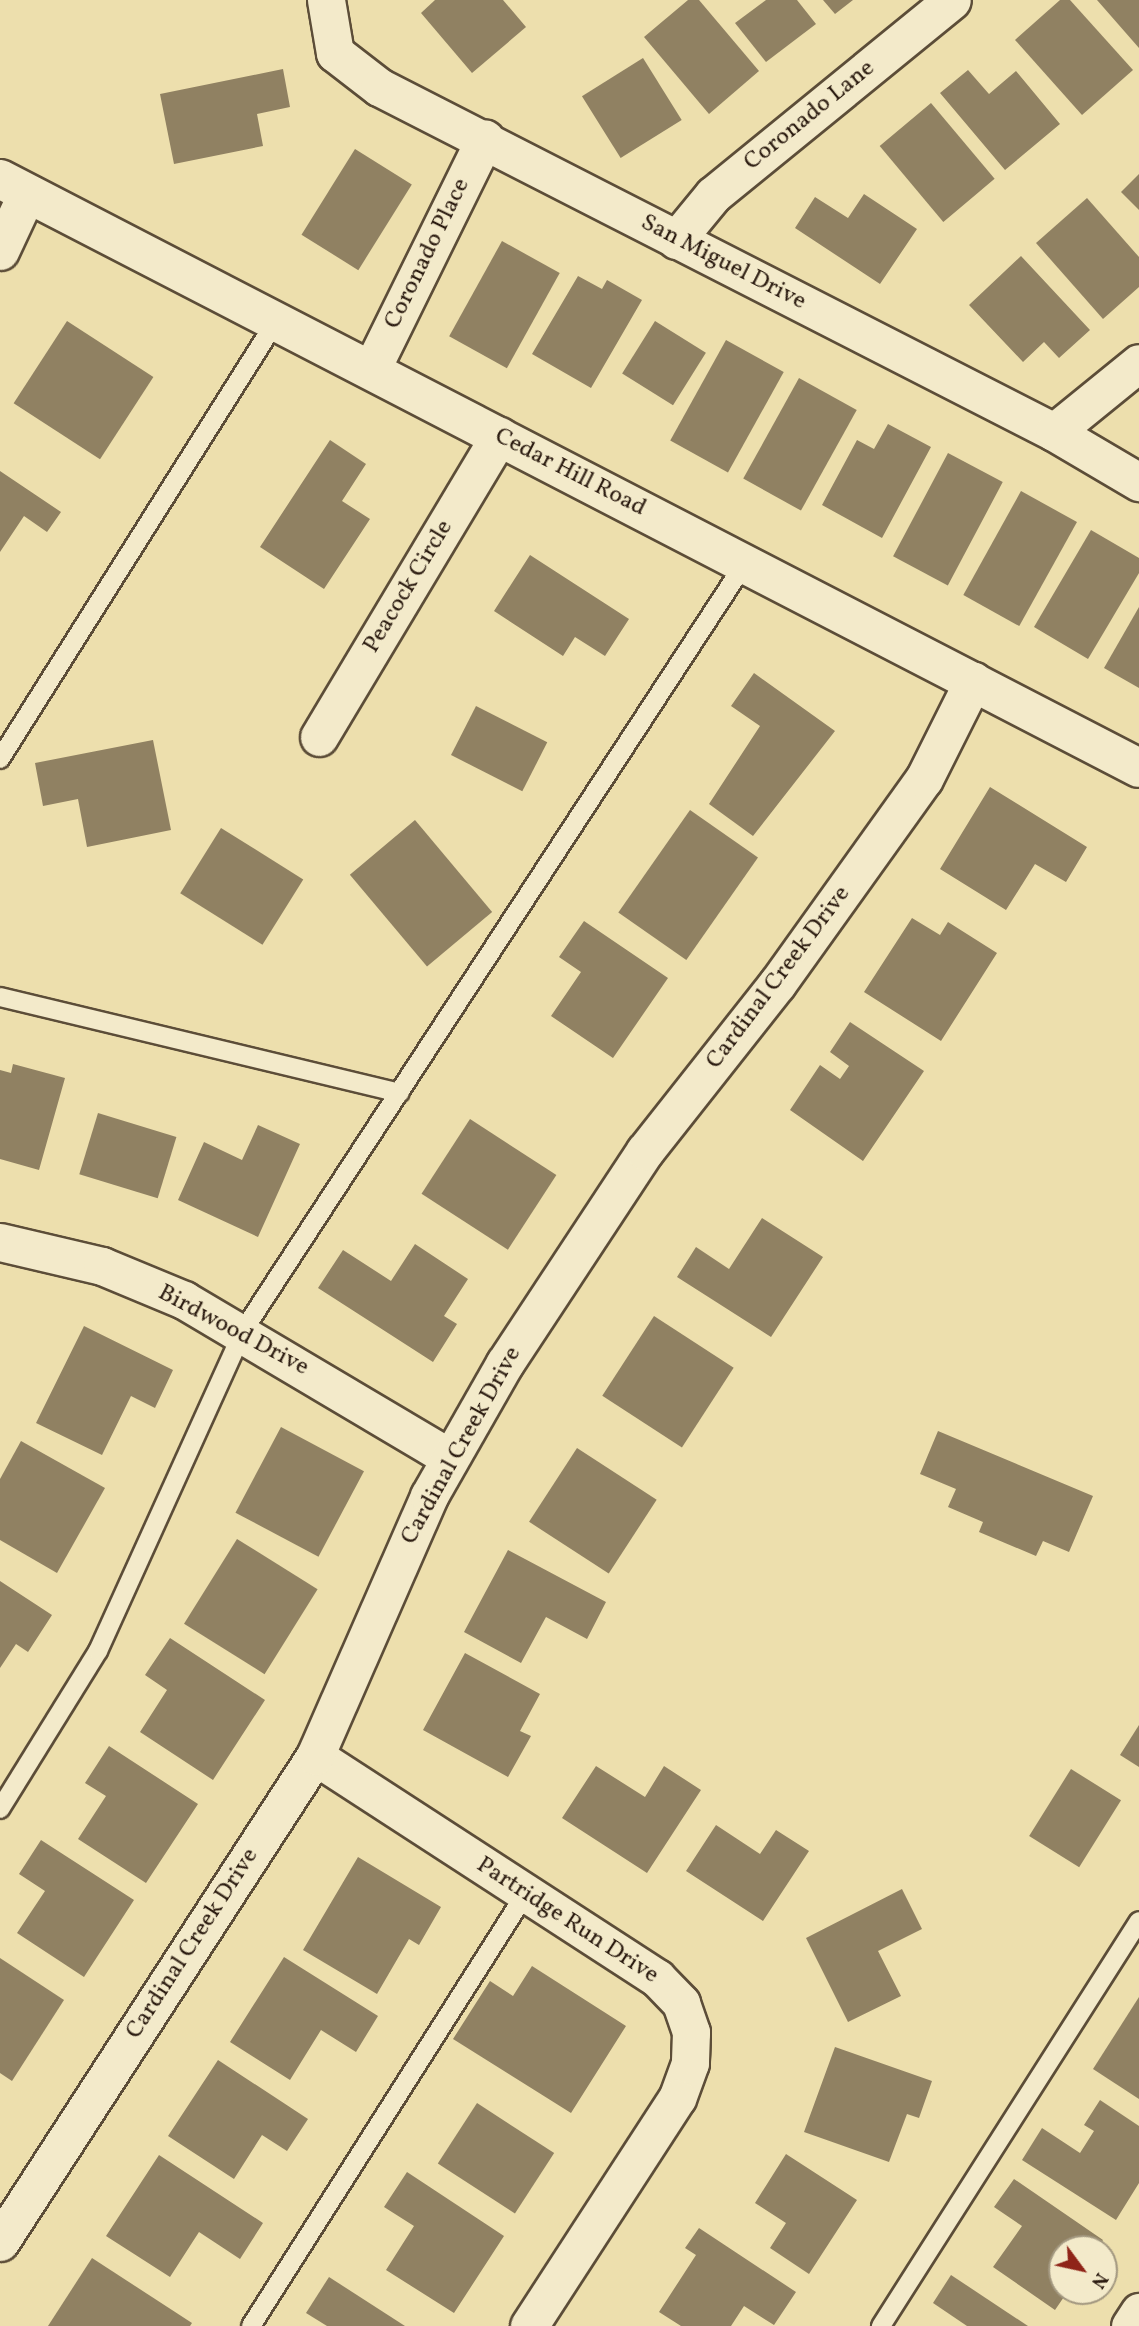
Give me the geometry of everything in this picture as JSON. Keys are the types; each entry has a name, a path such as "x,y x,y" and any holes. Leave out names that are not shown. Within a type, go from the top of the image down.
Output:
{"street":[{"name":"Coronado Lane","path":"676,240 713,195 952,0"},
{"name":"San Miguel Drive","path":"327,13 335,53 352,69 676,240 1054,432 1139,482"},
{"name":"Coronado Place","path":"371,370 485,138"},
{"name":"Cedar Hill Road","path":"14,186 1139,768"},
{"path":"0,251 14,186"},
{"path":"1054,432 1139,363"},
{"name":"Peacock Circle","path":"319,737 499,436"},
{"name":"Cardinal Creek Drive","path":"0,2242 315,1756 450,1458 645,1151 777,984 924,779 973,681"},
{"name":"Birdwood Drive","path":"0,1241 102,1266 243,1331 450,1458"},
{"name":"Partridge Run Drive","path":"315,1756 657,1978 681,2003 691,2032 690,2063 677,2098 529,2326"}],"lane":[{"path":"0,759 275,321"},
{"path":"0,1809 98,1651 243,1331 745,563"},
{"path":"0,997 400,1093"},
{"path":"251,2326 526,1893"},
{"path":"881,2326 1139,1921"}],"building":[{"path":"435,0 503,0 526,27 472,73 421,13"},
{"path":"688,0 699,0 759,71 709,114 644,37"},
{"path":"766,0 797,0 816,24 766,62 735,23"},
{"path":"823,0 853,0 835,14"},
{"path":"1060,0 1070,0 1133,70 1082,115 1015,40"},
{"path":"1097,0 1139,0 1139,48"},
{"path":"643,58 682,120 621,158 582,96"},
{"path":"283,69 290,107 257,114 263,146 174,164 160,94"},
{"path":"968,70 989,94 1016,71 1060,124 1005,170 940,93"},
{"path":"931,103 995,179 943,222 880,146"},
{"path":"355,149 412,185 358,270 301,235"},
{"path":"1139,174 1139,210 1121,192"},
{"path":"864,194 917,229 880,284 795,228 815,197 848,218"},
{"path":"1087,198 1139,257 1139,287 1103,319 1036,243"},
{"path":"502,241 560,273 507,368 449,336"},
{"path":"1021,256 1090,330 1059,358 1044,342 1023,362 969,305"},
{"path":"578,276 602,289 607,280 642,300 591,388 532,354"},
{"path":"67,321 153,377 100,459 14,403"},
{"path":"655,321 706,353 673,405 622,374"},
{"path":"726,340 784,372 728,473 670,441"},
{"path":"799,378 857,410 801,511 743,479"},
{"path":"888,424 931,447 882,538 822,505 857,440 874,449"},
{"path":"330,440 366,464 342,501 370,519 324,589 260,547"},
{"path":"948,453 1003,482 948,585 893,556"},
{"path":"0,471 61,512 47,532 24,516 0,552"},
{"path":"1021,491 1077,522 1019,626 963,595"},
{"path":"1091,530 1139,558 1139,573 1088,659 1034,627"},
{"path":"530,555 629,619 605,656 575,637 563,656 494,611"},
{"path":"1139,607 1139,688 1104,668"},
{"path":"754,673 835,731 753,836 709,804 760,726 731,706"},
{"path":"476,706 547,742 522,791 451,755"},
{"path":"153,740 171,830 87,847 78,799 43,806 35,763"},
{"path":"990,787 1087,847 1066,882 1035,864 1006,910 940,869"},
{"path":"690,810 758,858 686,960 618,912"},
{"path":"415,820 492,912 427,967 350,875"},
{"path":"221,828 303,879 262,945 180,893"},
{"path":"912,918 940,935 948,922 997,953 941,1041 864,992"},
{"path":"584,921 668,978 613,1058 551,1016 581,972 559,957"},
{"path":"850,1022 924,1071 863,1161 790,1110 820,1065 840,1079 849,1066 830,1052"},
{"path":"13,1064 65,1078 39,1170 0,1159 0,1070 11,1073"},
{"path":"98,1113 176,1137 158,1198 79,1174"},
{"path":"470,1119 556,1175 508,1250 422,1194"},
{"path":"258,1125 300,1144 258,1237 178,1200 204,1142 242,1160"},
{"path":"762,1218 823,1257 771,1337 677,1277 696,1247 729,1269"},
{"path":"415,1244 468,1279 444,1316 457,1324 433,1362 318,1288 343,1250 391,1281"},
{"path":"654,1316 734,1368 682,1447 602,1396"},
{"path":"84,1326 173,1370 155,1408 131,1396 102,1455 36,1423"},
{"path":"281,1427 364,1471 318,1557 235,1513"},
{"path":"938,1431 1093,1496 1069,1552 1043,1541 1036,1556 979,1532 983,1522 948,1507 956,1489 920,1474"},
{"path":"21,1441 105,1488 57,1573 0,1540 0,1479"},
{"path":"577,1448 657,1500 609,1574 529,1522"},
{"path":"237,1539 318,1589 265,1674 184,1624"},
{"path":"508,1550 606,1602 587,1639 546,1617 521,1663 464,1632"},
{"path":"0,1581 52,1615 28,1652 16,1644 0,1668"},
{"path":"170,1638 265,1700 213,1780 140,1732 167,1690 145,1675"},
{"path":"465,1653 540,1694 520,1731 531,1736 508,1777 423,1730"},
{"path":"1139,1725 1139,1767 1120,1755"},
{"path":"109,1746 198,1804 146,1883 78,1839 106,1796 85,1783"},
{"path":"596,1766 645,1797 664,1766 701,1790 647,1873 562,1818"},
{"path":"1071,1769 1121,1800 1079,1867 1029,1836"},
{"path":"716,1825 760,1854 776,1830 809,1851 763,1921 686,1871"},
{"path":"41,1840 134,1900 84,1977 17,1933 45,1891 19,1874"},
{"path":"358,1857 441,1907 419,1945 409,1939 377,1994 303,1950"},
{"path":"902,1889 922,1929 878,1951 901,1996 848,2022 806,1938"},
{"path":"284,1957 378,2016 356,2052 321,2030 290,2080 230,2042"},
{"path":"0,1958 64,2000 12,2081 0,2073"},
{"path":"532,1966 626,2026 571,2113 453,2039 490,1981 513,1996"},
{"path":"1139,1997 1139,2099 1093,2069"},
{"path":"835,2047 932,2081 919,2118 907,2114 889,2162 804,2132"},
{"path":"218,2060 308,2119 287,2151 262,2135 234,2179 168,2136"},
{"path":"1100,2100 1139,2126 1139,2183 1116,2220 1022,2160 1042,2128 1080,2153 1094,2131 1084,2125"},
{"path":"477,2103 554,2153 515,2213 438,2163"},
{"path":"786,2154 857,2200 809,2274 770,2248 786,2223 755,2203"},
{"path":"159,2155 263,2223 240,2259 199,2232 170,2277 106,2236"},
{"path":"407,2172 504,2236 454,2313 386,2270 414,2226 384,2207"},
{"path":"1014,2179 1096,2235 1048,2235 1048,2305 1058,2305 1055,2310 993,2267 1022,2226 994,2207"},
{"path":"699,2228 796,2292 774,2325 744,2306 731,2326 681,2326 659,2312 696,2255 685,2248"},
{"path":"92,2258 192,2323 190,2326 48,2326"},
{"path":"951,2275 1028,2326 967,2326 933,2303"},
{"path":"329,2277 405,2326 327,2326 306,2313"}]}
